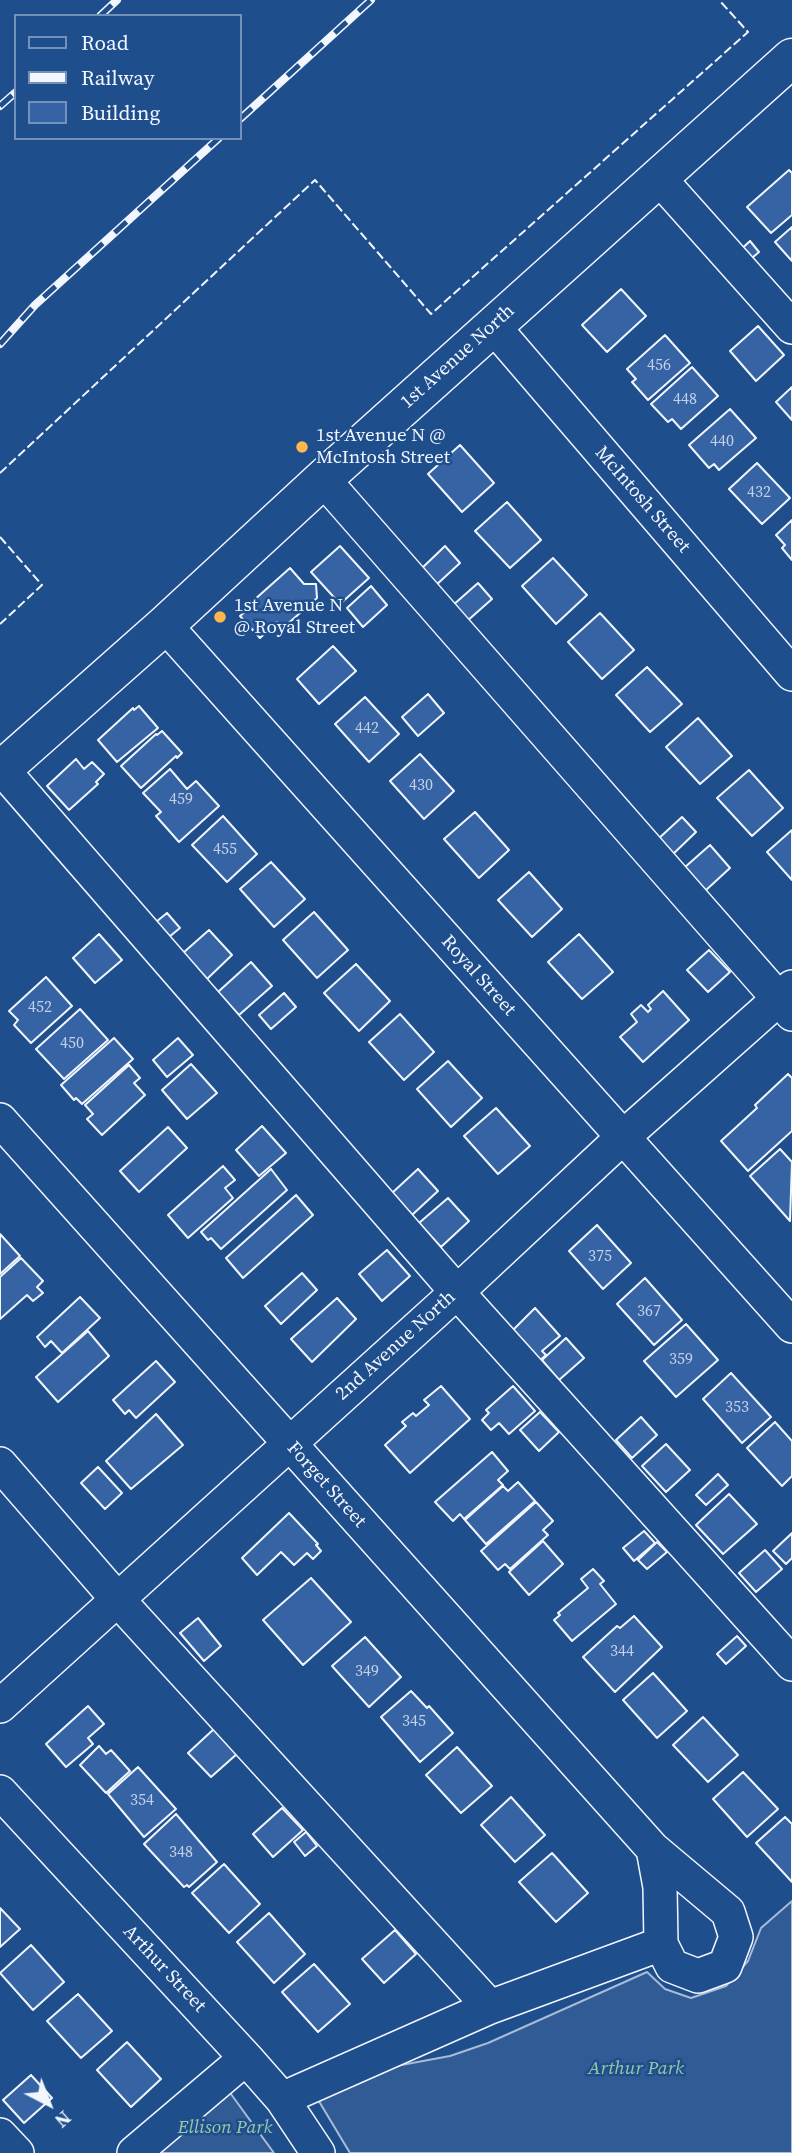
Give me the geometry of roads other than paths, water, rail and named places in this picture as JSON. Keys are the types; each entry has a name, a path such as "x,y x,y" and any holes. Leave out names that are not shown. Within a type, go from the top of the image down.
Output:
{"main road":[{"name":"1st Avenue North","path":"1,770 792,58"}],"street":[{"path":"658,177 792,327"},
{"name":"McIntosh Street","path":"492,326 792,674"},
{"path":"323,479 788,1000"},
{"name":"Royal Street","path":"164,625 792,1326"},
{"path":"1,770 457,1292 792,1664"},
{"name":"2nd Avenue North","path":"0,1706 457,1292 622,1138 788,1000"},
{"name":"Forget Street","path":"0,1120 653,1849 728,1912 736,1937 725,1966 698,1976 672,1966 661,1944"},
{"path":"0,1464 118,1600 489,2007"},
{"name":"Arthur Street","path":"0,1792 246,2058 282,2099 318,2153"},
{"path":"282,2099 489,2007 661,1944 660,1887 653,1849"},
{"path":"134,2153 246,2058"},
{"path":"0,2136 16,2153"}],"railway":[{"path":"102,14 117,0"},
{"path":"242,117 371,0"},
{"path":"0,106 14,94"},
{"path":"0,344 35,305 217,140"}],"place":[{"name":"1st Avenue N @ McIntosh Street","path":"302,447"},
{"name":"1st Avenue N @ Royal Street","path":"220,617"}],"park label":[{"name":"Arthur Park","path":"636,2069"},
{"name":"Ellison Park","path":"225,2128"}]}
